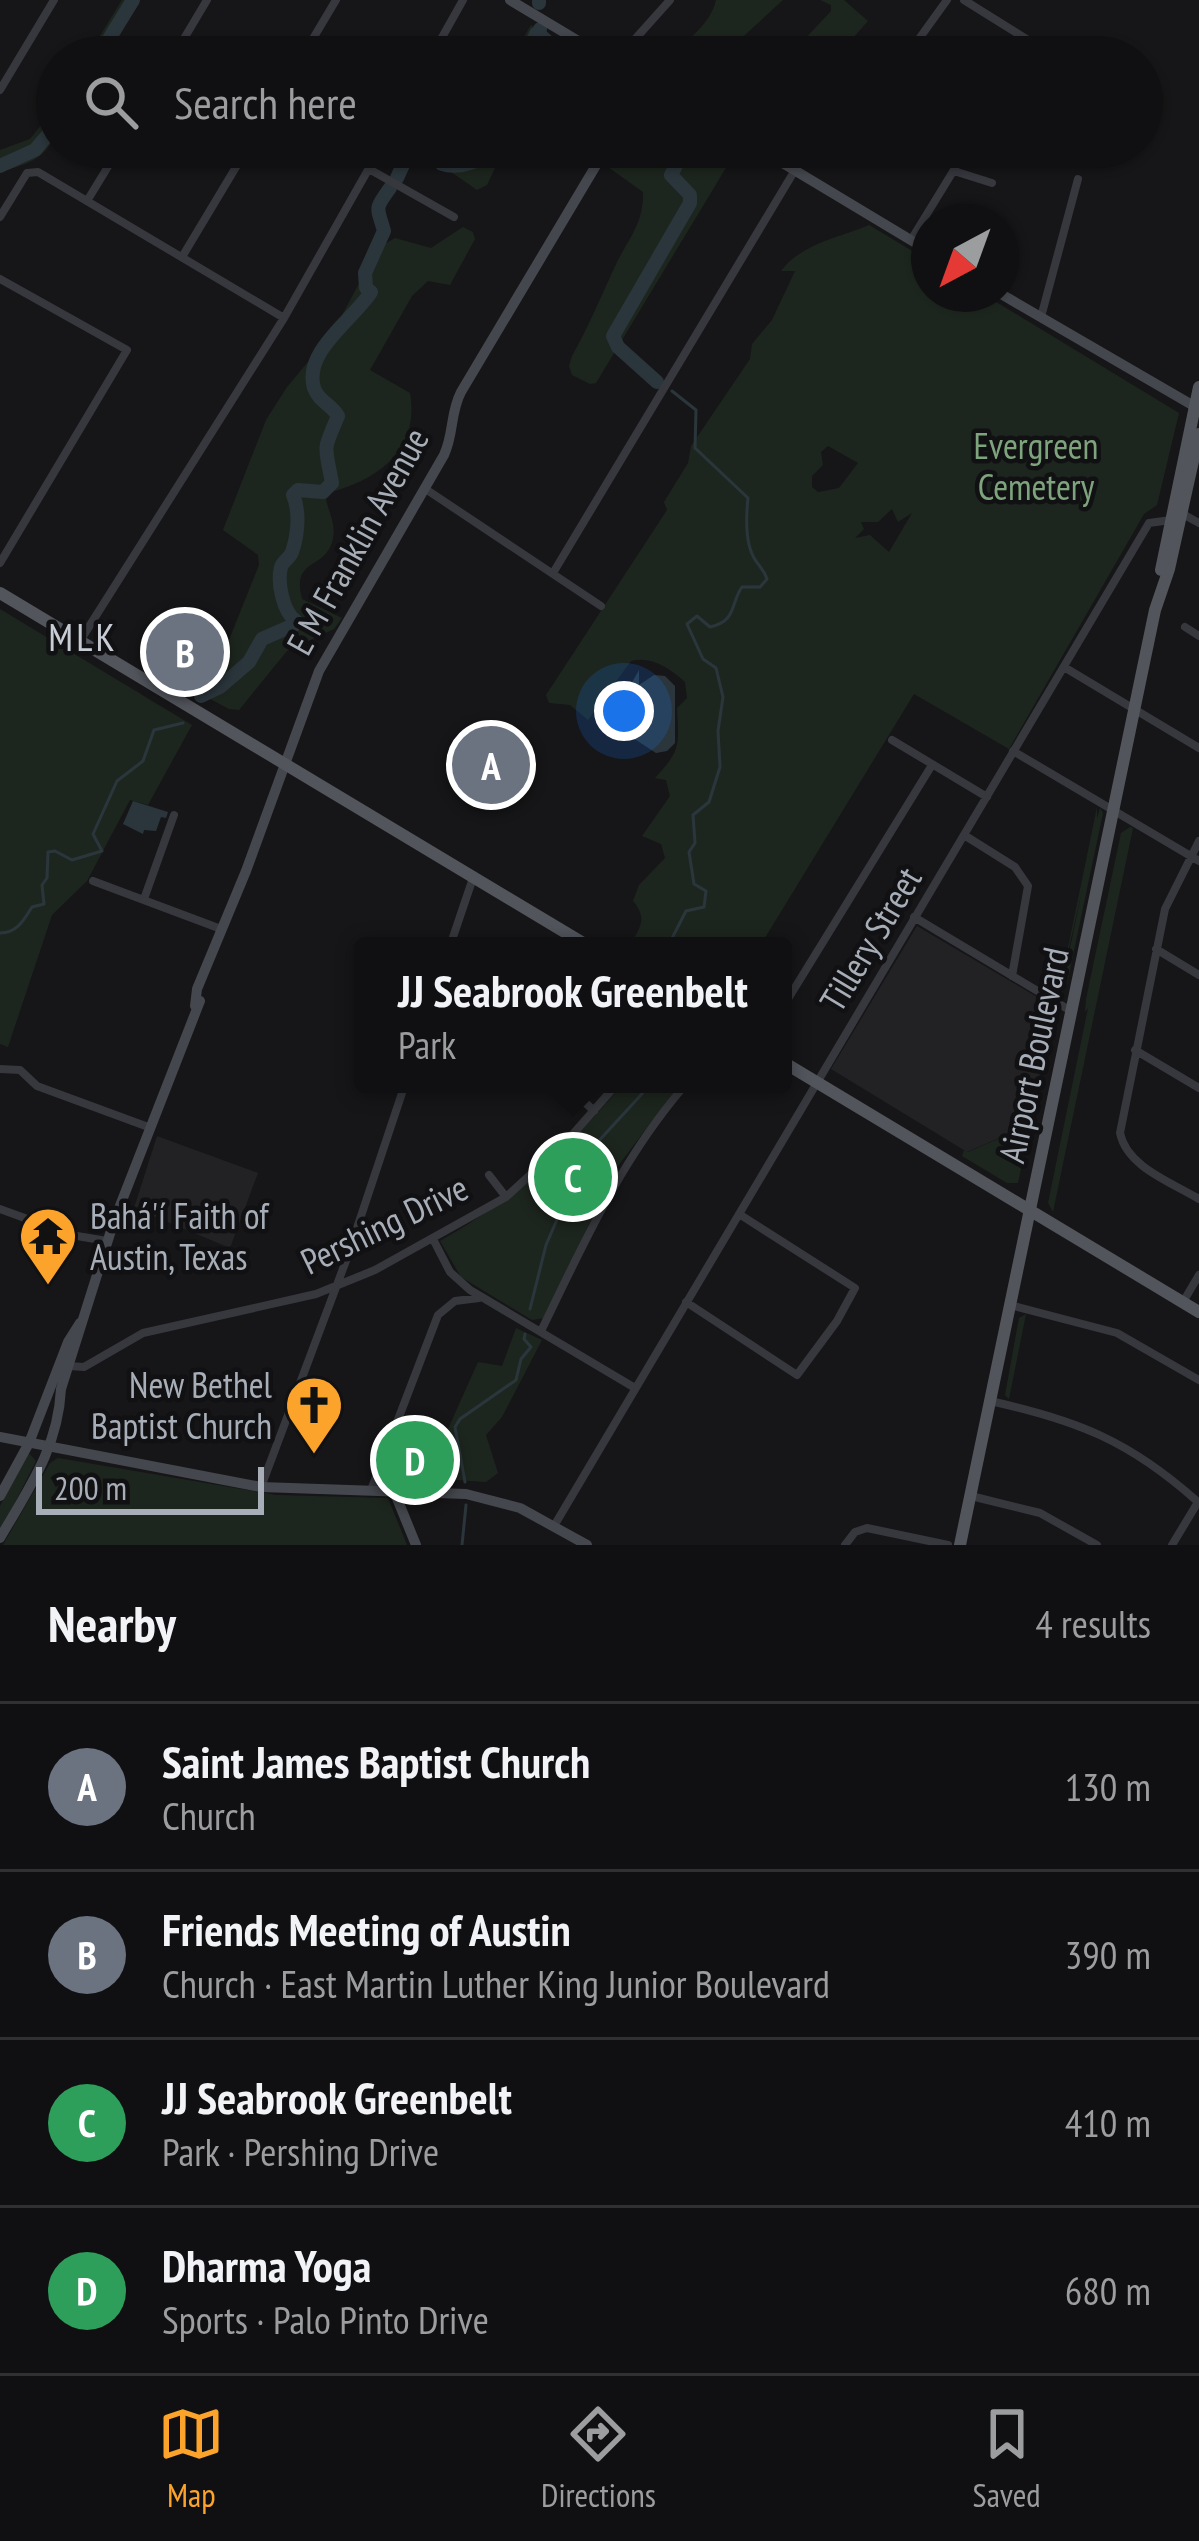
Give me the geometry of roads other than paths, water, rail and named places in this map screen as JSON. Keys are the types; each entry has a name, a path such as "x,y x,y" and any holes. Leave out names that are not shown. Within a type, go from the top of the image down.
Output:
{"main road":[{"name":"Airport Boulevard","path":"960,1545 1163,577 1169,569 1199,387"},
{"name":"Airport Boulevard","path":"1176,516 1199,434"},
{"path":"0,593 573,937"},
{"path":"792,1067 1199,1312"}],"street":[{"path":"0,90 54,0"},
{"path":"186,36 207,0"},
{"path":"315,36 336,0"},
{"path":"443,36 463,0"},
{"path":"510,0 570,36"},
{"path":"638,36 670,0"},
{"path":"921,36 947,0"},
{"path":"964,0 1022,36"},
{"path":"87,201 107,168"},
{"path":"182,257 235,168"},
{"name":"E M Franklin Avenue","path":"65,1365 142,1150 141,1141 151,1128 201,996 201,984 319,671 450,442 451,418 461,392 594,168"},
{"path":"791,168 911,240"},
{"path":"933,204 956,168"},
{"path":"80,641 284,318 369,169 454,217"},
{"path":"553,573 794,170"},
{"path":"954,171 992,183"},
{"path":"0,218 27,173 38,172 284,318"},
{"path":"1041,317 1078,178"},
{"path":"0,279 127,350 0,563"},
{"path":"1019,304 1197,408"},
{"path":"424,488 602,606"},
{"path":"1176,516 1199,523"},
{"name":"Tillery Street","path":"554,1526 1149,523 1176,516"},
{"path":"1185,628 1199,636"},
{"path":"1064,667 1199,748"},
{"path":"892,740 987,796"},
{"path":"1013,752 1195,858"},
{"path":"792,992 932,765"},
{"path":"144,899 174,815"},
{"path":"964,835 1009,862 1026,881 1028,902 1012,976"},
{"path":"1199,841 1195,858 1171,892 1120,1125 1123,1146 1142,1165 1199,1199"},
{"path":"453,937 473,877"},
{"path":"93,881 221,929"},
{"path":"914,917 1072,1012"},
{"path":"1156,950 1199,975"},
{"path":"1135,1050 1199,1088"},
{"path":"0,1069 20,1070 38,1086 151,1128"},
{"path":"261,1487 337,1287 402,1093"},
{"path":"575,1093 594,1111"},
{"name":"Pershing Drive","path":"65,1365 84,1367 143,1333 337,1287 359,1277 506,1197 566,1142 609,1093"},
{"path":"541,1331 618,1175 678,1093"},
{"path":"489,1174 506,1197"},
{"path":"0,1209 71,1235 109,1242"},
{"path":"686,1303 797,1375 838,1321 855,1288 740,1214"},
{"path":"371,1490 434,1323 454,1291 433,1239"},
{"path":"347,1258 349,1271 359,1277"},
{"path":"450,1272 486,1299 635,1388"},
{"path":"1183,1302 1199,1276"},
{"path":"449,1304 462,1298 486,1299"},
{"path":"1010,1305 1117,1333 1199,1380"},
{"path":"0,1496 65,1365"},
{"path":"0,1538 52,1447 65,1365"},
{"path":"990,1401 1085,1426 1156,1467 1198,1501 1172,1545"},
{"path":"0,1437 261,1487 483,1497 520,1508 587,1545"},
{"path":"394,1491 416,1545"},
{"path":"970,1496 1040,1513 1097,1545"},
{"path":"844,1545 855,1532 867,1528 948,1545"}],"waterway":[{"path":"111,36 133,0"},
{"path":"540,29 541,36"},
{"path":"535,36 539,34"},
{"path":"0,166 36,149"},
{"path":"397,178 402,168"},
{"path":"657,382 618,347 613,336 690,203 690,195 671,175 675,168"},
{"path":"201,696 220,687 249,662 262,639 296,621 284,604 280,581 281,567 296,538 293,495 298,490 323,492 332,483 326,449 338,416 316,393 313,374 323,348 371,292 365,273 384,231 378,208 390,188"},
{"path":"672,391 696,410 695,448 748,498 750,548 767,579 760,587 742,587 725,621 710,627 697,616 687,624 703,659 716,668 723,697 720,767 709,802 693,815 695,843 689,852 694,884 706,891 704,907 686,911 673,937"},
{"path":"0,933 15,928 32,907 44,904 48,852 72,860 102,851 93,834 117,781 143,761 154,730 183,723"},
{"path":"530,1309 546,1245 584,1157 643,1093"},
{"path":"465,1482 455,1427 516,1380 521,1359 531,1347 525,1334"},
{"path":"462,1545 466,1505"}],"place":[{"name":"Friends Meeting of Austin","path":"185,652"},
{"name":"Saint James Baptist Church","path":"491,765"},
{"name":"JJ Seabrook Greenbelt","path":"573,1177"},
{"name":"Bahá'í Faith of Austin, Texas","path":"48,1287"},
{"name":"New Bethel Baptist Church","path":"314,1456"},
{"name":"Dharma Yoga","path":"415,1460"}],"district":[{"name":"MLK","path":"83,636"}],"park label":[{"name":"Evergreen Cemetery","path":"1036,466"}]}
